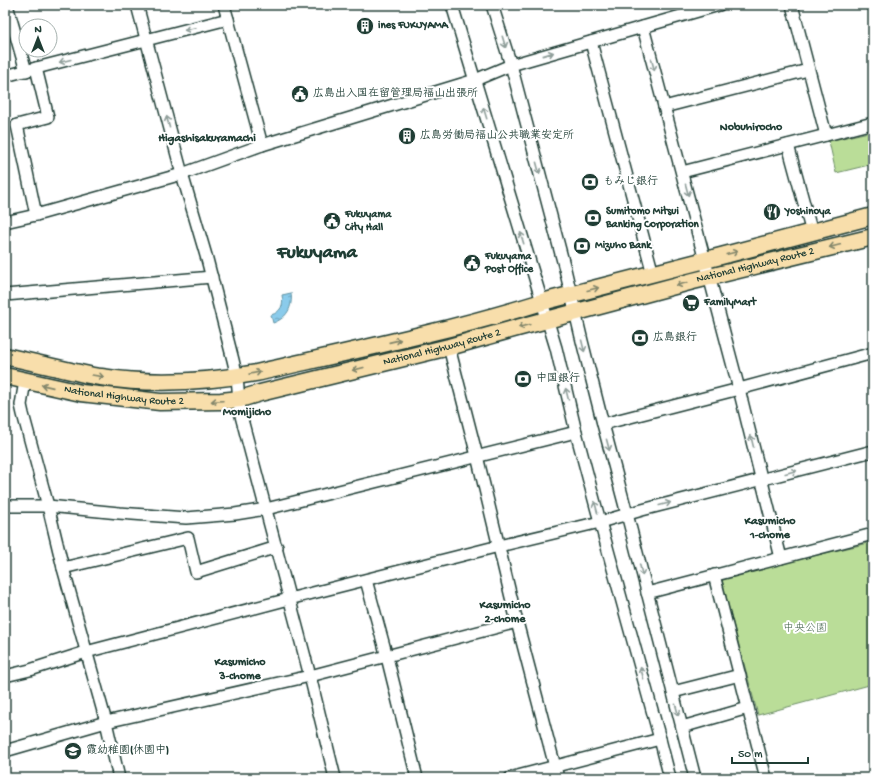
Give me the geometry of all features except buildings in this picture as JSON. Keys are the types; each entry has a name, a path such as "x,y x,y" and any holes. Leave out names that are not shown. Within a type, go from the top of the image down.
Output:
{"highway":[{"name":"National Highway Route 2","path":"5,356 101,377 127,380 151,382 237,377 435,332 542,302 873,216"},
{"name":"National Highway Route 2","path":"5,376 80,393 160,402 221,401 240,399 449,347 709,277 873,237"}],"street":[{"path":"7,5 48,117 17,125 36,215"},
{"path":"137,5 182,174 212,277 237,377 240,412 310,676 335,778"},
{"path":"224,5 262,145"},
{"path":"452,5 556,348 576,432 670,778"},
{"path":"492,5 511,65 565,269 646,593 695,778"},
{"path":"5,222 36,215 182,174 262,145 475,80 511,65 719,5"},
{"path":"792,5 826,135"},
{"path":"5,76 228,19"},
{"path":"643,27 739,389 781,558"},
{"path":"591,42 653,274"},
{"path":"664,107 808,70"},
{"path":"682,172 873,123"},
{"path":"788,144 812,233"},
{"path":"5,295 212,277"},
{"path":"449,347 517,622 558,778"},
{"path":"603,424 873,353"},
{"path":"26,380 21,405 23,414 120,778"},
{"path":"5,506 48,506 126,514 186,518 235,514 266,509 576,432"},
{"path":"5,676 30,670 86,652 289,599 600,522 873,451"},
{"path":"646,593 873,534"},
{"path":"63,568 188,538 196,572 276,547"},
{"path":"714,575 766,778"},
{"path":"366,580 417,778"},
{"path":"5,751 106,722 310,676 517,622"},
{"path":"673,692 740,675"},
{"path":"682,727 748,708"},
{"path":"510,778 660,739"}],"green space":[{"path":"873,131 873,164 836,173 829,141"},
{"name":"中央公園","path":"873,542 873,684 758,715 722,579"}],"water":[{"path":"291,293 291,303 288,311 282,318 273,323 271,315 281,308 283,302 282,295"}],"place":[{"name":"ines FUKUYAMA","path":"365,26"},
{"name":"広島出入国在留管理局福山出張所","path":"300,94"},
{"name":"広島労働局福山公共職業安定所","path":"407,136"},
{"name":"もみじ銀行","path":"590,182"},
{"name":"Yoshinoya","path":"772,212"},
{"name":"Sumitomo Mitsui Banking Corporation","path":"593,218"},
{"name":"Fukuyama City Hall","path":"332,221"},
{"name":"Mizuho Bank","path":"582,246"},
{"name":"Fukuyama Post Office","path":"472,263"},
{"name":"FamilyMart","path":"691,303"},
{"name":"広島銀行","path":"640,338"},
{"name":"中国銀行","path":"523,379"},
{"name":"霞幼稚園(休園中)","path":"73,751"}],"district":[{"name":"Nobuhirocho","path":"751,128"},
{"name":"Higashisakuramachi","path":"207,139"},
{"name":"Fukuyama","path":"317,253"},
{"name":"Momijicho","path":"247,413"},
{"name":"Kasumicho 1-chome","path":"770,529"},
{"name":"Kasumicho 2-chome","path":"505,613"},
{"name":"Kasumicho 3-chome","path":"240,670"}]}
